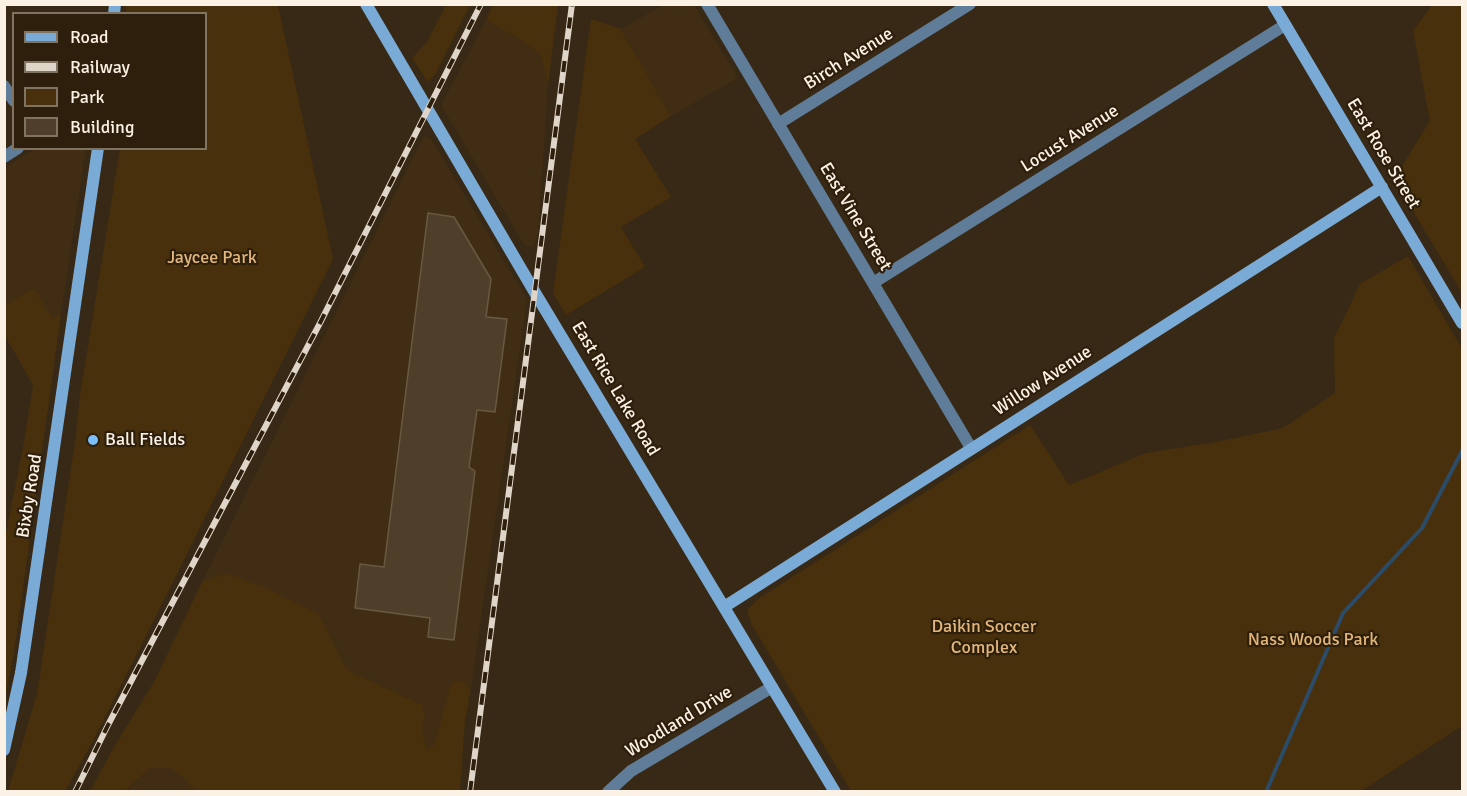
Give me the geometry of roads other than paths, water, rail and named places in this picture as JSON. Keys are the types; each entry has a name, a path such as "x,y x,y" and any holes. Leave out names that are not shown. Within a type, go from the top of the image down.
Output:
{"street":[{"name":"East Rice Lake Road","path":"366,4 534,291 835,792"},
{"name":"East Vine Street","path":"707,4 971,448"},
{"name":"Birch Avenue","path":"778,124 970,4"},
{"name":"East Rose Street","path":"1273,4 1462,323"},
{"name":"Locust Avenue","path":"873,283 1285,25"},
{"name":"Bixby Road","path":"4,750 21,673 98,150"},
{"name":"Willow Avenue","path":"724,607 1382,187"},
{"name":"Woodland Drive","path":"608,792 631,771 772,687"}],"waterway":[{"path":"1266,792 1343,613 1422,528 1462,451"}],"railway":[{"path":"75,792 320,323 481,4"},
{"path":"470,792 572,4"}],"place":[{"name":"Ball Fields","path":"93,440"}],"park label":[{"name":"Jaycee Park","path":"212,258"},
{"name":"Daikin Soccer Complex","path":"984,637"},
{"name":"Nass Woods Park","path":"1313,640"}]}
